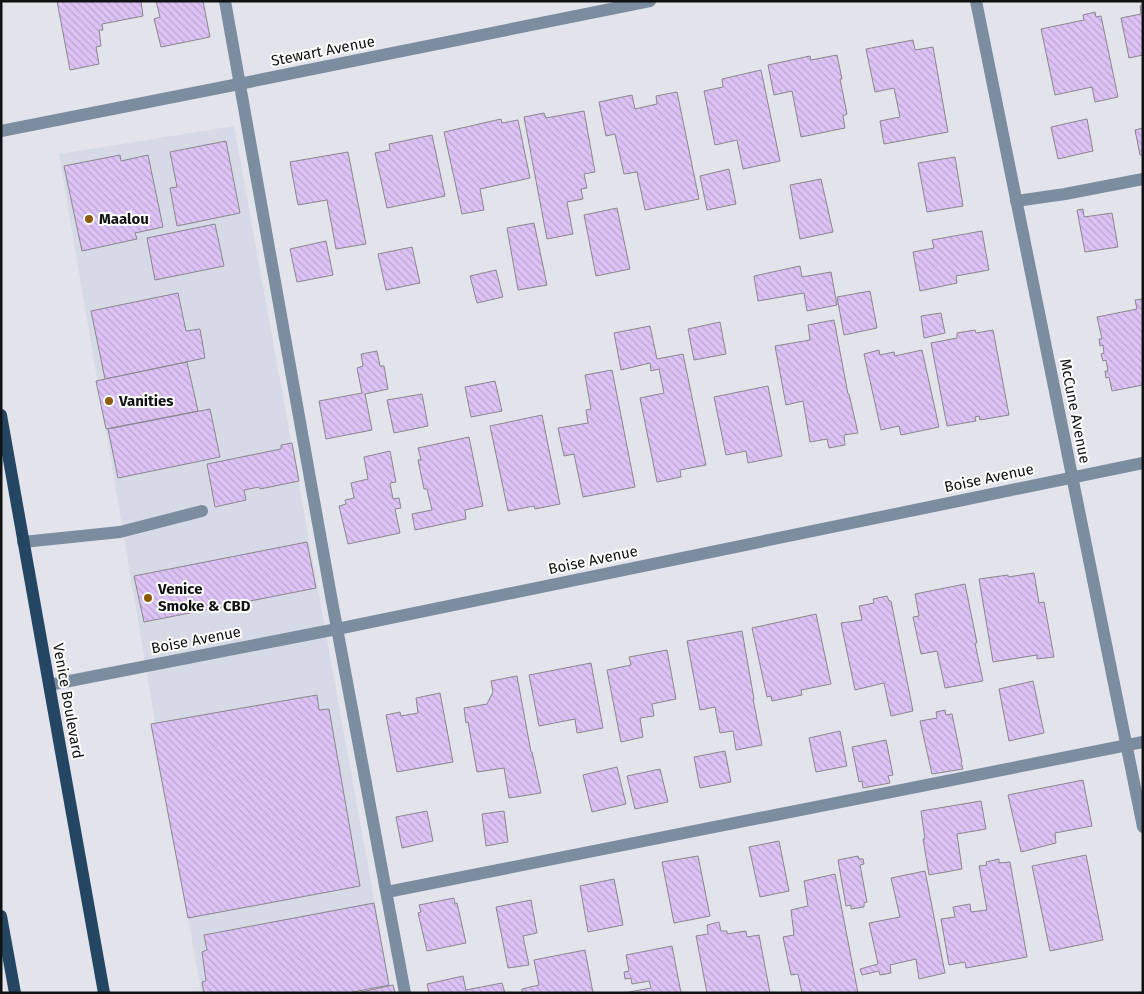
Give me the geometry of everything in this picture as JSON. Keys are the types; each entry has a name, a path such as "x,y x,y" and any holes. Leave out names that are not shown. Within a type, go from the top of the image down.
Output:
{"main road":[{"name":"Venice Boulevard","path":"1,415 104,993"},
{"path":"1,916 15,993"}],"street":[{"path":"225,1 337,629 405,993"},
{"name":"Stewart Avenue","path":"1,131 650,1"},
{"name":"McCune Avenue","path":"976,1 1143,827"},
{"path":"1016,201 1143,179"},
{"name":"Boise Avenue","path":"49,685 337,629 1143,463"},
{"path":"23,542 120,532 202,511"},
{"path":"387,892 1143,742"}],"shaded area":[{"path":"234,126 391,993 201,993 59,154"}],"building":[{"path":"57,1 141,1 143,16 102,24 103,30 99,30 101,46 96,47 99,64 70,70"},
{"path":"156,1 203,1 210,37 161,47 154,19 160,17"},
{"path":"1143,5 1143,55 1129,58 1121,18 1141,14 1140,6"},
{"path":"1095,12 1096,17 1101,16 1118,97 1095,102 1092,87 1055,95 1041,29 1084,20 1083,15"},
{"path":"913,40 915,50 933,47 948,132 884,144 880,121 900,117 894,88 875,92 866,49"},
{"path":"837,55 847,114 843,116 845,128 801,137 792,91 774,95 768,65 810,56 811,60"},
{"path":"761,70 780,161 743,169 737,140 715,145 704,91 723,87 722,79"},
{"path":"677,92 699,199 645,210 637,172 624,174 615,134 606,136 599,102 632,95 635,109 657,104 656,96"},
{"path":"584,111 595,172 584,174 587,188 581,189 583,199 567,202 573,234 547,239 524,117 544,113 546,118"},
{"path":"501,119 502,123 518,120 530,178 480,189 484,210 462,214 444,132"},
{"path":"1087,119 1093,151 1058,159 1051,127"},
{"path":"1143,128 1143,155 1140,155 1135,130"},
{"path":"432,135 445,196 387,208 375,153 390,150 389,144"},
{"path":"226,141 240,213 177,226 170,188 177,187 170,152"},
{"path":"348,152 366,244 336,249 327,200 298,205 290,162"},
{"path":"120,155 121,161 148,155 163,227 135,233 137,239 82,251 64,166"},
{"path":"955,157 963,206 927,212 918,163"},
{"path":"729,169 736,204 707,210 700,176"},
{"path":"821,179 833,232 800,239 790,185"},
{"path":"617,208 630,269 596,276 584,215"},
{"path":"1083,209 1084,217 1112,213 1118,247 1085,252 1077,210"},
{"path":"534,223 547,285 518,290 507,228"},
{"path":"215,224 224,266 155,280 147,238"},
{"path":"982,231 989,270 956,276 957,283 920,291 913,252 934,248 932,240"},
{"path":"326,241 333,275 297,282 290,249"},
{"path":"412,247 420,283 386,290 378,254"},
{"path":"800,266 802,277 831,272 837,305 807,311 804,293 758,301 754,276"},
{"path":"496,270 503,297 477,303 470,276"},
{"path":"870,291 877,328 844,335 837,297"},
{"path":"178,293 186,331 200,329 205,358 105,379 91,311"},
{"path":"1143,299 1143,385 1112,391 1109,377 1106,378 1105,371 1108,371 1106,360 1103,361 1101,354 1104,353 1103,345 1100,346 1099,339 1102,339 1097,317 1137,309 1135,300"},
{"path":"941,313 945,333 924,338 921,316"},
{"path":"834,320 848,394 858,433 844,435 845,445 829,448 827,439 810,442 803,401 786,405 775,346 810,340 808,325"},
{"path":"720,322 726,354 694,360 688,329"},
{"path":"650,326 657,359 683,354 706,465 680,470 681,477 657,482 640,398 664,393 659,369 651,371 650,363 621,370 614,333"},
{"path":"975,330 976,333 993,330 1009,415 980,420 979,416 975,417 976,421 947,426 931,343 957,338 957,333"},
{"path":"879,350 880,355 894,352 895,356 922,350 939,427 901,435 899,426 881,430 864,354"},
{"path":"377,351 380,366 384,366 388,389 365,394 372,430 326,439 319,401 362,393 357,368 363,366 361,354"},
{"path":"187,362 198,411 106,429 96,381"},
{"path":"612,370 635,487 583,497 574,454 564,456 558,428 588,423 586,410 591,409 585,375"},
{"path":"495,381 502,411 471,417 465,387"},
{"path":"768,386 782,456 748,463 746,451 726,455 714,397"},
{"path":"422,394 428,426 394,433 387,400"},
{"path":"210,409 220,457 118,478 108,429"},
{"path":"542,415 560,504 535,509 534,506 508,511 490,426"},
{"path":"469,437 483,506 465,510 466,519 415,530 412,514 432,510 427,489 424,489 418,460 421,460 418,448"},
{"path":"292,443 299,481 260,489 259,487 244,490 246,500 215,507 207,464 281,449 281,445"},
{"path":"390,451 396,482 390,483 393,499 399,498 401,508 395,509 400,533 348,544 339,506 346,504 345,500 354,498 351,483 368,479 364,457"},
{"path":"307,542 316,588 144,622 134,576"},
{"path":"1034,573 1039,603 1044,602 1054,657 1037,659 1037,655 993,662 979,579"},
{"path":"965,584 983,681 945,688 937,651 921,654 913,617 919,616 915,594"},
{"path":"887,596 889,601 891,601 913,711 891,716 884,683 855,690 841,623 862,620 859,606 874,603 873,599"},
{"path":"816,614 831,684 801,690 802,695 772,701 771,696 767,697 752,628"},
{"path":"742,631 762,745 736,750 733,731 720,733 715,707 700,710 687,641"},
{"path":"667,650 676,699 652,704 654,716 640,718 643,737 621,742 607,670 631,665 629,657"},
{"path":"591,663 603,728 577,733 575,719 539,726 529,675"},
{"path":"517,676 531,752 541,793 509,798 504,768 477,772 464,708 487,704 493,692 491,681"},
{"path":"1033,681 1044,733 1009,741 999,689"},
{"path":"440,693 453,762 397,772 386,715 400,712 401,716 418,713 416,698"},
{"path":"317,695 319,710 329,709 360,886 188,918 151,724"},
{"path":"945,710 946,715 952,714 963,769 932,774 920,721 937,718 936,712"},
{"path":"840,731 847,766 816,772 809,738"},
{"path":"886,740 893,775 888,776 890,783 863,788 862,781 859,782 852,747"},
{"path":"725,751 731,782 700,788 694,757"},
{"path":"617,767 626,804 592,812 583,775"},
{"path":"660,769 668,802 635,809 627,776"},
{"path":"1083,780 1092,826 1055,833 1056,843 1021,852 1008,795"},
{"path":"981,801 986,829 957,834 962,869 929,875 921,811"},
{"path":"427,811 433,841 402,848 396,817"},
{"path":"504,811 508,842 486,846 482,814"},
{"path":"779,841 789,891 760,897 749,847"},
{"path":"1086,855 1103,940 1050,951 1032,866"},
{"path":"698,856 710,916 674,923 662,862"},
{"path":"858,856 859,859 863,859 864,864 860,865 867,902 864,903 864,907 851,909 851,905 846,906 838,860"},
{"path":"999,859 999,863 1010,862 1027,957 966,968 965,962 949,965 941,919 955,917 953,907 970,904 971,912 987,910 979,866 987,865 986,862"},
{"path":"925,871 945,973 919,979 916,959 890,965 891,973 880,975 879,971 862,975 860,969 878,964 869,923 900,917 891,878"},
{"path":"835,874 858,993 802,993 798,974 791,975 783,937 794,935 791,910 808,906 804,881"},
{"path":"614,879 623,925 588,932 580,886"},
{"path":"454,898 455,904 457,903 466,943 427,951 418,913 421,912 419,905"},
{"path":"531,900 537,933 523,936 529,965 508,968 496,907"},
{"path":"374,903 389,985 348,993 204,993 202,982 206,981 202,952 207,950 204,935"},
{"path":"719,922 721,931 727,931 727,934 746,931 747,937 759,935 770,993 707,993 696,936 708,934 707,925"},
{"path":"672,946 681,993 624,993 651,988 649,981 632,984 631,978 625,979 624,972 629,971 626,955"},
{"path":"585,950 593,993 522,993 522,989 539,985 534,960"},
{"path":"463,976 466,990 502,983 505,993 429,993 427,984"},
{"path":"393,985 395,993 357,993"}],"place":[{"name":"Maalou","path":"89,219"},
{"name":"Vanities","path":"109,401"},
{"name":"Venice Smoke & CBD","path":"148,598"}]}
